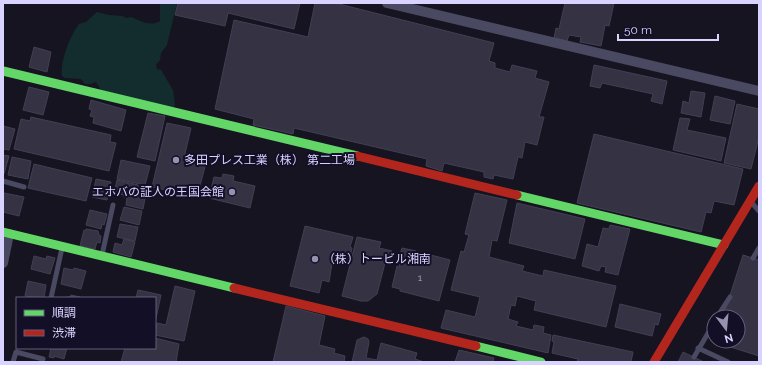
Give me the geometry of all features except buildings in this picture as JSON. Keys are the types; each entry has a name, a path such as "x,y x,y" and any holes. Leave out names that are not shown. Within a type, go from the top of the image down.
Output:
{"street":[{"path":"386,3 759,91"},
{"path":"3,71 724,245"},
{"path":"654,362 759,186"},
{"path":"3,263 6,233 541,362"}],"lane":[{"path":"3,181 24,187"},
{"path":"750,201 759,211"},
{"path":"102,256 113,205"},
{"path":"51,297 62,247"},
{"path":"753,258 759,248"},
{"path":"722,309 730,297"},
{"path":"694,357 706,336"},
{"path":"698,348 728,362"},
{"path":"13,362 16,352 43,359"}],"green space":[{"path":"160,3 177,3 167,45 161,53 160,60 156,65 157,69 161,70 173,90 175,105 172,110 101,90 96,82 85,84 81,79 65,78 62,76 66,49 79,24 86,22 97,12 126,18 131,17 142,22 156,23 160,21"}],"traffic: fast":[{"path":"3,71 357,156"},
{"path":"517,195 724,245"},
{"path":"3,232 234,288"},
{"path":"476,346 541,362"}],"traffic: jam":[{"path":"357,156 517,195"},
{"path":"654,362 759,186"},
{"path":"234,288 476,346"}],"place":[{"name":"多田プレス工業（株） 第二工場","path":"176,160"},
{"name":"エホバの証人の王国会館","path":"232,192"},
{"name":"（株）トービル湘南","path":"315,259"}]}
